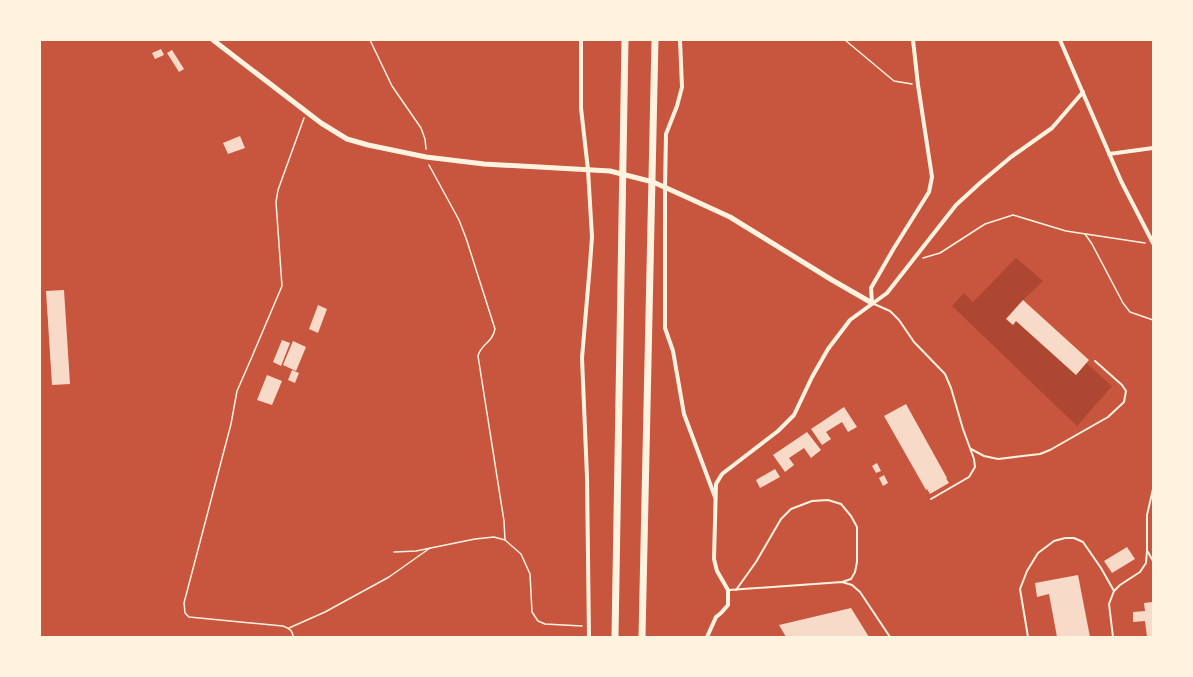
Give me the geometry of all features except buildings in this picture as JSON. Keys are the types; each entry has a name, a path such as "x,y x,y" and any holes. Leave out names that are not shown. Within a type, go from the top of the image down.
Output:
{"highway":[{"path":"615,637 625,40"},
{"path":"642,637 655,40"}],"street":[{"path":"213,40 306,112 347,139 426,157 484,164 610,171 652,182 730,217 872,304"},
{"path":"581,40 581,108 588,170 592,237 582,358 587,476 589,637"},
{"path":"680,40 682,87 677,106 666,134 665,328 673,351 684,414 716,501"},
{"path":"872,304 871,288 929,192 932,177 918,85 913,40"},
{"path":"1060,40 1121,182 1153,243"},
{"path":"707,637 716,617 722,613 728,605 728,590 717,570 714,559 716,484 722,474 778,431 794,415 812,376 828,349 850,320 887,293 956,205 1011,157 1052,128 1083,92"},
{"path":"1109,154 1153,148"}],"lane":[{"path":"872,304 890,311 900,320 914,342 945,374 974,459 975,468 969,477 931,499"},
{"path":"970,449 984,456 998,459 1040,454 1050,450 1108,417 1124,402 1126,391 1122,385 1095,361"},
{"path":"1113,637 1109,604 1114,591 1120,585 1140,572 1146,563 1147,515 1153,489"},
{"path":"728,590 736,590 842,582 851,579 855,572 857,562 857,527 851,516 841,504 828,500 812,501 791,509 781,519 756,562 736,590"},
{"path":"1028,637 1020,589 1027,570 1038,553 1054,541 1065,538 1074,538 1083,542 1101,568 1114,591"},
{"path":"1147,551 1153,561"},
{"path":"842,582 852,585 860,592 890,637"}],"path":[{"path":"370,40 392,86 421,128 425,139 426,157 428,163 459,220 495,329 493,337 479,350 478,356 504,521 505,540"},
{"path":"845,40 894,81 918,85"},
{"path":"293,637 293,634 289,628 283,626 189,617 185,613 184,603 231,424 237,391 282,286 276,202 278,190 306,112"},
{"path":"911,262 940,253 985,224 1013,215 1066,231 1145,243"},
{"path":"1085,234 1092,244 1123,303 1130,312 1153,320"},
{"path":"394,552 416,551 475,539 494,537 505,540 521,554 530,574 532,612 538,621 545,624 589,626"},
{"path":"289,628 325,612 389,576 430,548"}],"shaded area":[{"path":"1016,258 1043,281 1006,319 1016,321 1076,375 1086,363 1112,386 1077,426 952,306 964,293 973,302"}]}
